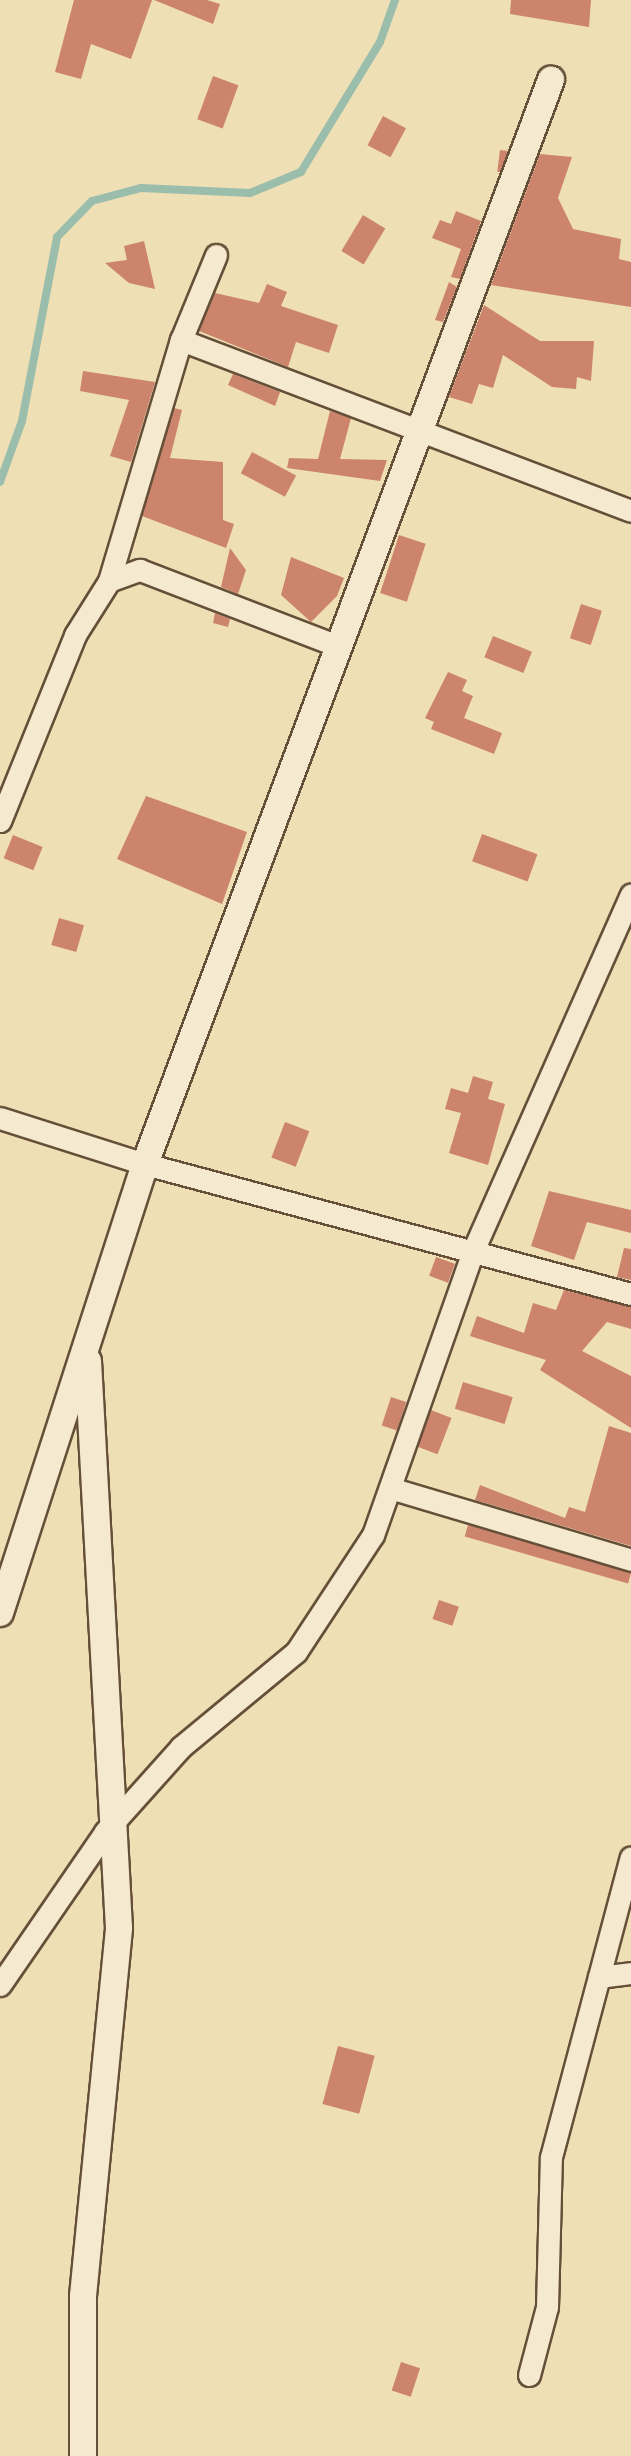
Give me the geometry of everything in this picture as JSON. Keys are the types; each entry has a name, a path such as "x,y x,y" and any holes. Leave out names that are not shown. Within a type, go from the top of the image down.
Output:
{"street":[{"path":"0,1613 145,1164 551,80"},
{"path":"0,821 75,635 110,581 181,340 216,255"},
{"path":"181,340 419,428 631,511"},
{"path":"110,581 140,570 338,646"},
{"path":"0,1985 113,1823 181,1746 296,1652 373,1535 473,1251 631,894"},
{"path":"0,1118 145,1164 631,1294"},
{"path":"83,2456 83,2296 119,1928 87,1345"},
{"path":"390,1488 631,1560"},
{"path":"529,2375 547,2306 551,2157 631,1857"},
{"path":"599,1977 631,1973"}],"building":[{"path":"74,0 152,0 131,59 91,44 81,79 55,72"},
{"path":"154,0 207,0 220,4 213,24"},
{"path":"511,0 591,0 589,27 510,14"},
{"path":"213,76 238,85 223,128 197,119"},
{"path":"383,116 406,128 390,157 368,145"},
{"path":"500,150 508,151 505,173 497,172"},
{"path":"540,154 572,157 558,198 573,229 621,239 619,259 631,262 631,307 491,285"},
{"path":"456,211 481,221 460,279 451,277 461,249 432,238 440,220 451,224"},
{"path":"363,215 385,228 364,264 341,251"},
{"path":"144,241 155,289 129,283 105,263 127,260 124,246"},
{"path":"449,282 457,287 443,322 435,320"},
{"path":"267,284 287,292 281,306 338,325 329,353 296,342 288,367 199,331 215,293 259,303"},
{"path":"484,305 540,341 594,341 591,381 577,377 576,389 552,387 503,355 493,388 479,384 472,404 449,397"},
{"path":"83,371 155,382 131,462 110,456 129,400 80,391"},
{"path":"233,374 280,392 275,406 228,385"},
{"path":"174,408 182,410 170,458 223,462 223,520 234,524 226,548 142,516"},
{"path":"330,411 351,418 340,459 387,460 380,481 287,468 289,458 318,459"},
{"path":"252,452 296,475 285,497 241,473"},
{"path":"399,535 426,544 407,602 380,593"},
{"path":"230,548 246,570 238,594 221,587"},
{"path":"291,557 344,578 337,596 311,622 281,595"},
{"path":"581,604 602,611 591,645 570,638"},
{"path":"215,613 230,619 228,627 213,623"},
{"path":"493,636 532,652 523,673 484,657"},
{"path":"448,672 467,680 462,691 473,696 464,718 502,733 494,754 431,729 434,722 425,718"},
{"path":"146,796 247,832 222,904 117,859"},
{"path":"482,834 537,854 528,881 472,861"},
{"path":"13,835 43,847 33,870 4,858"},
{"path":"59,918 84,925 76,952 51,945"},
{"path":"473,1076 493,1082 488,1099 505,1104 488,1165 449,1153 461,1113 445,1109 451,1088 468,1093"},
{"path":"285,1122 309,1131 296,1167 271,1157"},
{"path":"549,1191 631,1210 631,1233 587,1222 574,1260 531,1246"},
{"path":"624,1248 631,1249 631,1280 617,1277"},
{"path":"436,1257 455,1264 448,1283 429,1276"},
{"path":"564,1290 631,1307 631,1329 607,1322 582,1351 631,1376 631,1428 540,1370 546,1360 470,1336 477,1316 524,1333 533,1303 556,1310"},
{"path":"463,1382 513,1397 505,1424 455,1409"},
{"path":"391,1397 406,1402 397,1430 382,1426"},
{"path":"431,1410 452,1418 438,1454 417,1446"},
{"path":"609,1426 631,1433 631,1546 475,1500 480,1485 565,1518 569,1507 585,1512"},
{"path":"468,1525 631,1572 628,1583 465,1537"},
{"path":"439,1600 459,1607 452,1626 432,1619"},
{"path":"338,2046 375,2056 359,2114 322,2104"},
{"path":"401,2362 420,2368 411,2397 392,2391"}],"waterway":[{"path":"0,482 22,421 57,237 92,201 141,188 250,193 301,172 380,42 395,0"}]}
